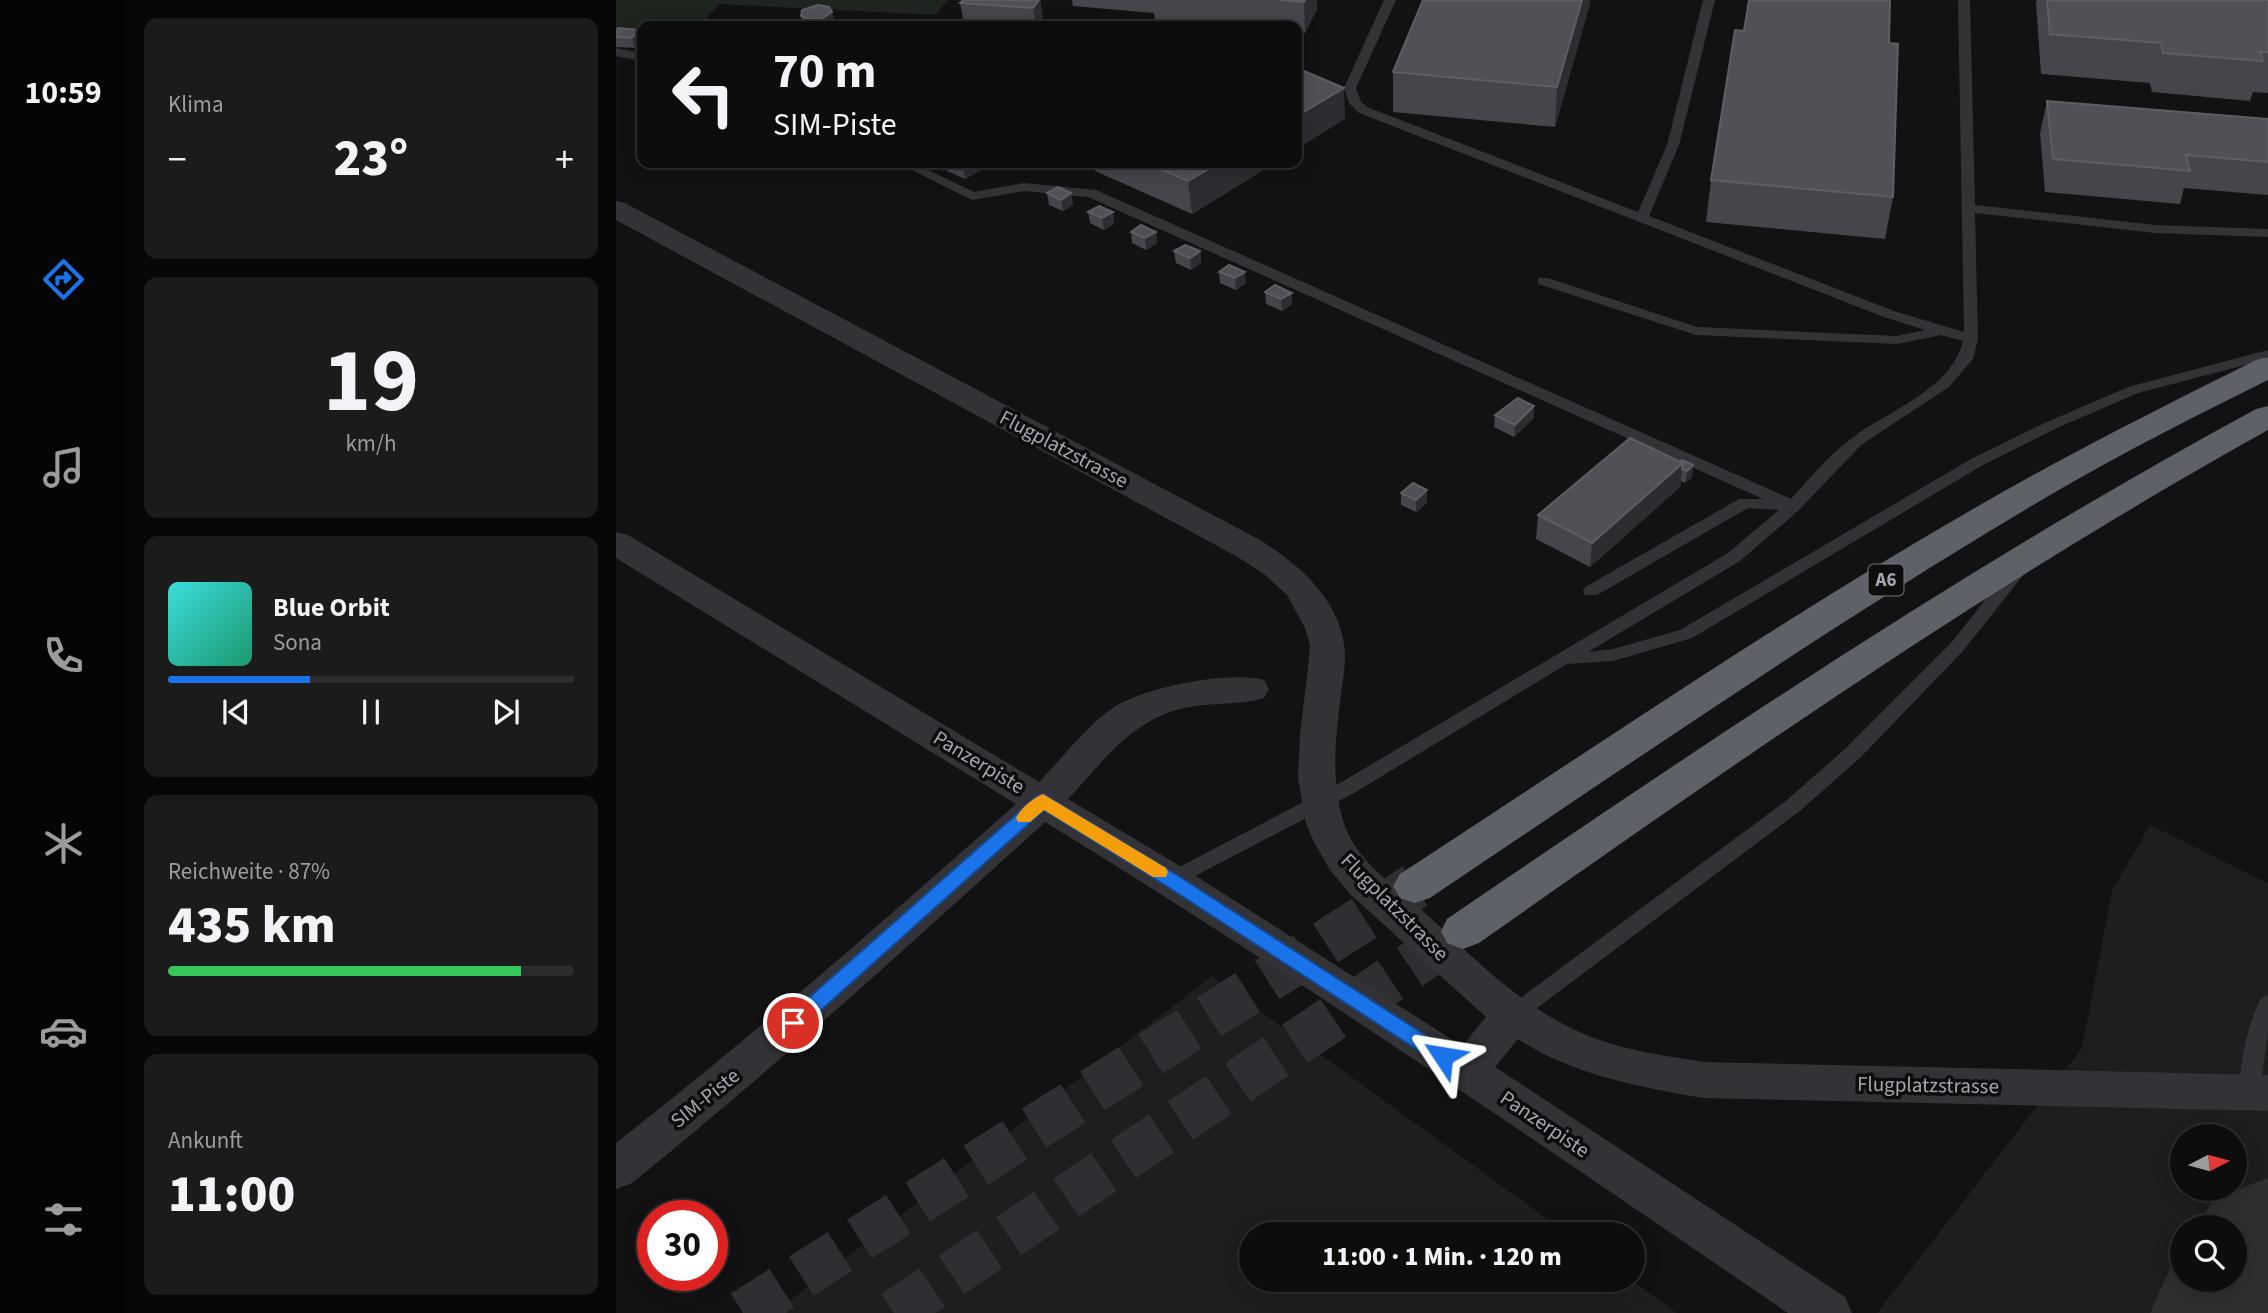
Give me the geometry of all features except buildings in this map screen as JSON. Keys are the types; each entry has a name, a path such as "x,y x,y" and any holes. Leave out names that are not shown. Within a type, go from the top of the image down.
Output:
{"highway":[{"name":"A6","path":"1415,887 1729,680 1930,552 2119,443 2268,367"},
{"name":"A6","path":"1463,931 1777,715 2040,544 2163,471 2268,416"}],"street":[{"name":"Flugplatzstrasse","path":"616,209 1248,548 1288,575 1312,603 1324,626 1327,645 1326,675 1315,740 1315,763 1320,802 1334,844 1352,870 1471,981 1514,1014 1560,1042 1606,1060 1650,1072 1703,1080 2258,1092"},
{"name":"Panzerpiste","path":"616,543 1171,880 1466,1071 1828,1313"},
{"name":"SIM-Piste","path":"616,1169 717,1089 1043,801 1121,720 1150,705 1186,695 1251,689"},
{"path":"1466,1071 1514,1014"}],"lane":[{"path":"1390,0 1350,88 1355,103 1363,110 1889,314 1971,339"},
{"path":"1643,218 1673,145 1709,0"},
{"path":"1171,880 1320,802 1563,661 1734,557 1793,506 1856,442 1944,384 1966,359 1971,339 1964,0"},
{"path":"616,52 637,56"},
{"path":"914,168 972,196 1024,187 1091,193 1793,506"},
{"path":"1967,208 2140,226 2237,234 2268,233"},
{"path":"1543,281 1696,331 1897,340 1942,331"},
{"path":"1563,661 1613,654 1686,634 1977,462 2052,425 2133,390 2268,354"},
{"path":"1591,591 1745,503 1793,506"},
{"path":"1514,1014 1794,805 1854,752 1957,647 2040,544"},
{"path":"2258,1092 2254,1045 2261,1017 2268,1004"}],"shaded area":[{"path":"616,0 948,0 935,15 720,4 703,21 637,21 637,35 616,35"},
{"path":"2150,825 2268,883 2268,1313 1877,1313 2082,1048 2112,891"},
{"path":"1212,976 1551,1222 1239,1222 1239,1292 1645,1292 1645,1290 1677,1313 774,1313"}],"taxiway":[{"path":"2227,1313 2268,1246"}],"tunnel":[{"path":"743,1313 1415,886"},
{"path":"894,1313 1463,931"}],"slow traffic":[{"path":"1024,818 1043,801 1159,872"}],"route":[{"path":"793,1023 1043,801 1171,880 1443,1056"}]}
